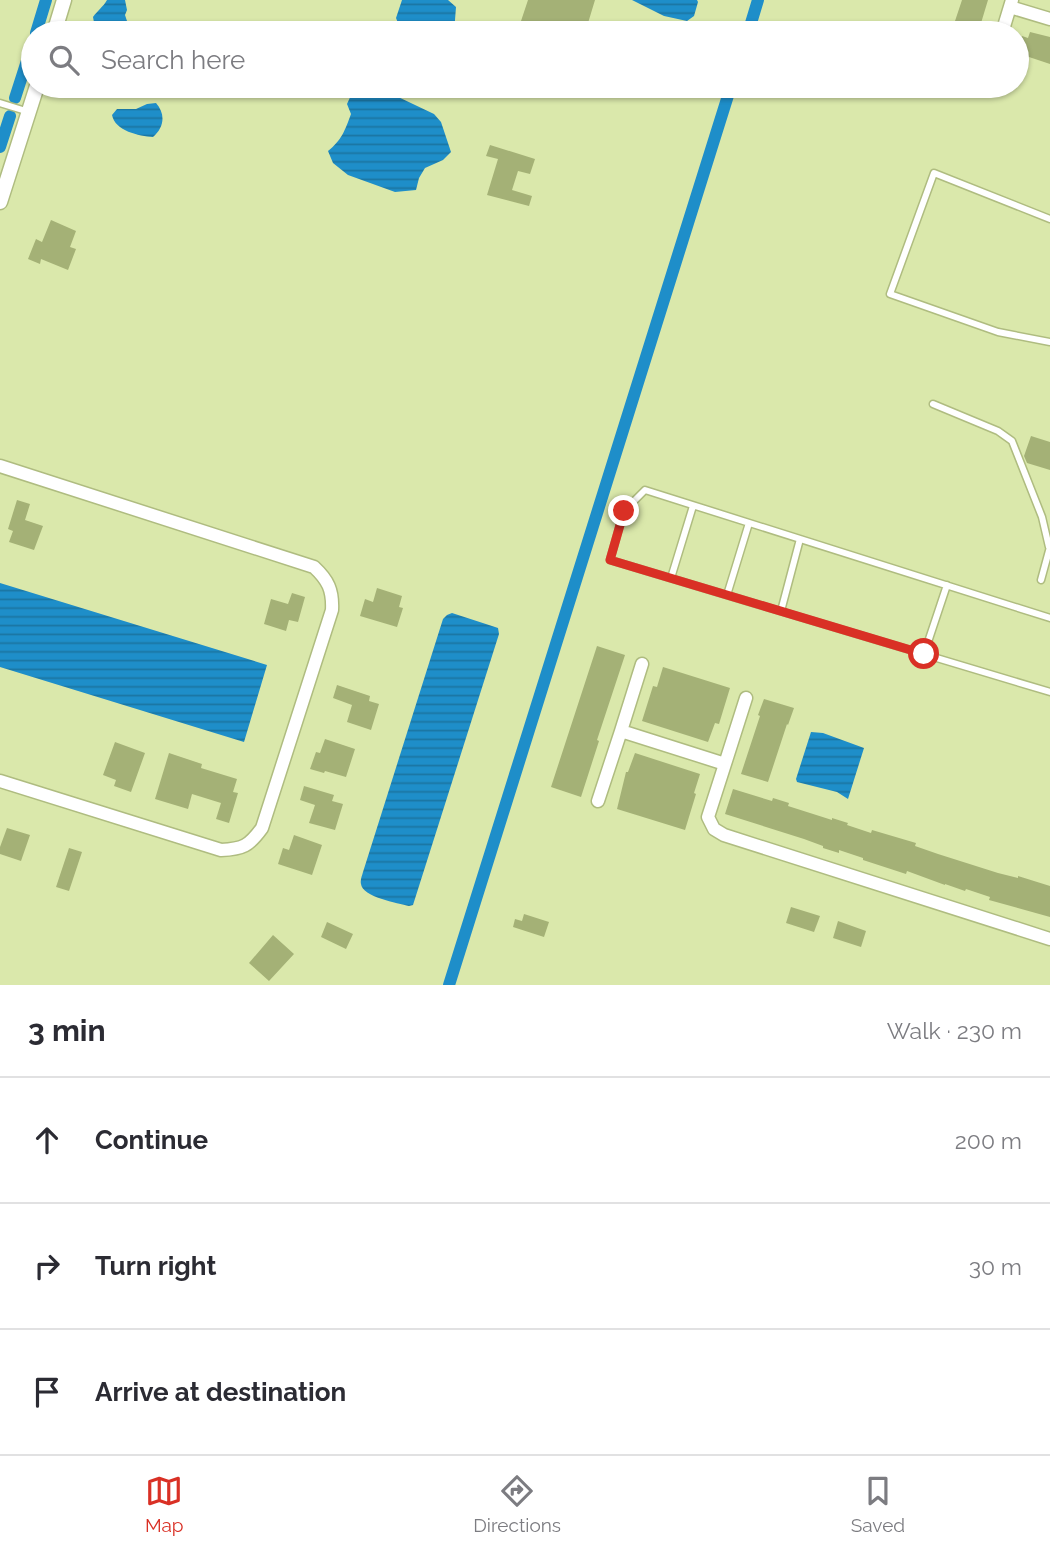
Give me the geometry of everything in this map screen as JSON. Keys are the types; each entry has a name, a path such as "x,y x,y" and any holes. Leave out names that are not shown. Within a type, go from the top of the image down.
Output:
{"street":[{"path":"58,21 64,0"},
{"path":"1006,21 1011,3 1050,19"},
{"path":"0,202 33,98"},
{"path":"0,466 295,559 314,567 326,577 332,594 331,610 262,828 252,842 238,849 221,850 0,781"},
{"path":"598,801 642,664"},
{"path":"746,698 708,817 713,829 724,835 1050,939"},
{"path":"621,731 725,764"}],"lane":[{"path":"0,103 29,112"},
{"path":"1050,219 934,173 890,294 998,332 1050,342"},
{"path":"933,404 998,431 1012,441 1042,517 1050,547 1041,580"},
{"path":"1050,618 645,491 624,511 610,560 1050,692"},
{"path":"671,578 693,506"},
{"path":"727,595 749,523"},
{"path":"781,611 800,539"},
{"path":"924,654 947,585"}],"water":[{"path":"107,0 125,0 127,21 94,21 93,17"},
{"path":"402,0 448,0 456,7 455,21 397,21"},
{"path":"632,0 698,2 694,16 687,21 664,16"},
{"path":"350,98 400,98 434,114 441,122 451,152 443,160 425,168 416,190 395,192 348,175 333,163 328,151 337,143 351,114 347,104"},
{"path":"156,103 162,121 160,129 153,137 123,129 112,115 117,109 136,109"},
{"path":"0,583 267,665 244,742 0,667"},
{"path":"452,613 498,628 499,634 413,905 409,906 381,899 367,892 363,889 361,879 443,619"},
{"path":"811,732 823,733 864,748 848,799 837,792 797,782"}],"building":[{"path":"528,0 595,0 589,21 521,21"},
{"path":"962,0 988,0 982,21 955,21"},
{"path":"1030,32 1050,37 1050,64 1029,57"},
{"path":"490,145 535,159 530,174 518,171 512,190 532,196 529,206 487,195 498,159 486,156"},
{"path":"51,220 76,231 70,247 76,249 68,270 41,259 40,264 28,259 36,239 42,242"},
{"path":"1031,436 1050,442 1050,470 1027,463 1024,456"},
{"path":"17,500 30,504 25,520 43,526 34,550 9,542 13,531 8,529"},
{"path":"377,588 402,596 399,607 403,608 397,627 360,616 365,599 373,602"},
{"path":"292,593 305,597 298,622 289,620 286,631 264,624 271,599 288,604"},
{"path":"597,646 625,655 581,797 551,787"},
{"path":"663,667 730,688 719,724 715,723 708,742 642,721 653,686 657,687"},
{"path":"337,685 370,696 369,701 379,704 371,730 347,722 352,705 333,698"},
{"path":"764,699 794,708 768,782 741,774"},
{"path":"325,739 355,749 346,777 310,769 316,752 320,753"},
{"path":"115,742 145,753 131,792 114,786 116,780 103,775"},
{"path":"169,753 202,764 201,768 237,779 233,792 238,793 229,823 216,819 221,803 192,794 188,809 155,799"},
{"path":"635,753 700,774 685,830 617,809 626,772"},
{"path":"304,786 334,795 332,801 343,804 335,830 309,823 315,805 300,800"},
{"path":"733,789 772,801 773,798 789,803 788,806 848,823 847,825 871,833 872,830 916,843 915,846 938,854 1050,886 1050,917 989,900 990,897 907,871 906,874 839,850 839,853 823,848 804,839 725,814"},
{"path":"7,828 30,835 21,861 0,854"},
{"path":"294,835 322,845 312,875 278,864 283,848 289,850"},
{"path":"69,848 82,852 69,891 56,887"},
{"path":"791,907 820,916 814,932 786,923"},
{"path":"524,914 549,922 544,937 513,927 515,919 522,921"},
{"path":"838,921 866,931 861,947 833,938"},
{"path":"327,922 353,934 346,949 321,937"},
{"path":"273,935 294,954 269,981 249,963"}],"waterway":[{"path":"40,21 46,0"},
{"path":"752,21 758,0"},
{"path":"15,98 21,79"},
{"path":"449,985 727,98"},
{"path":"0,147 10,116"}],"route":[{"path":"624,511 610,560 924,654"}]}
